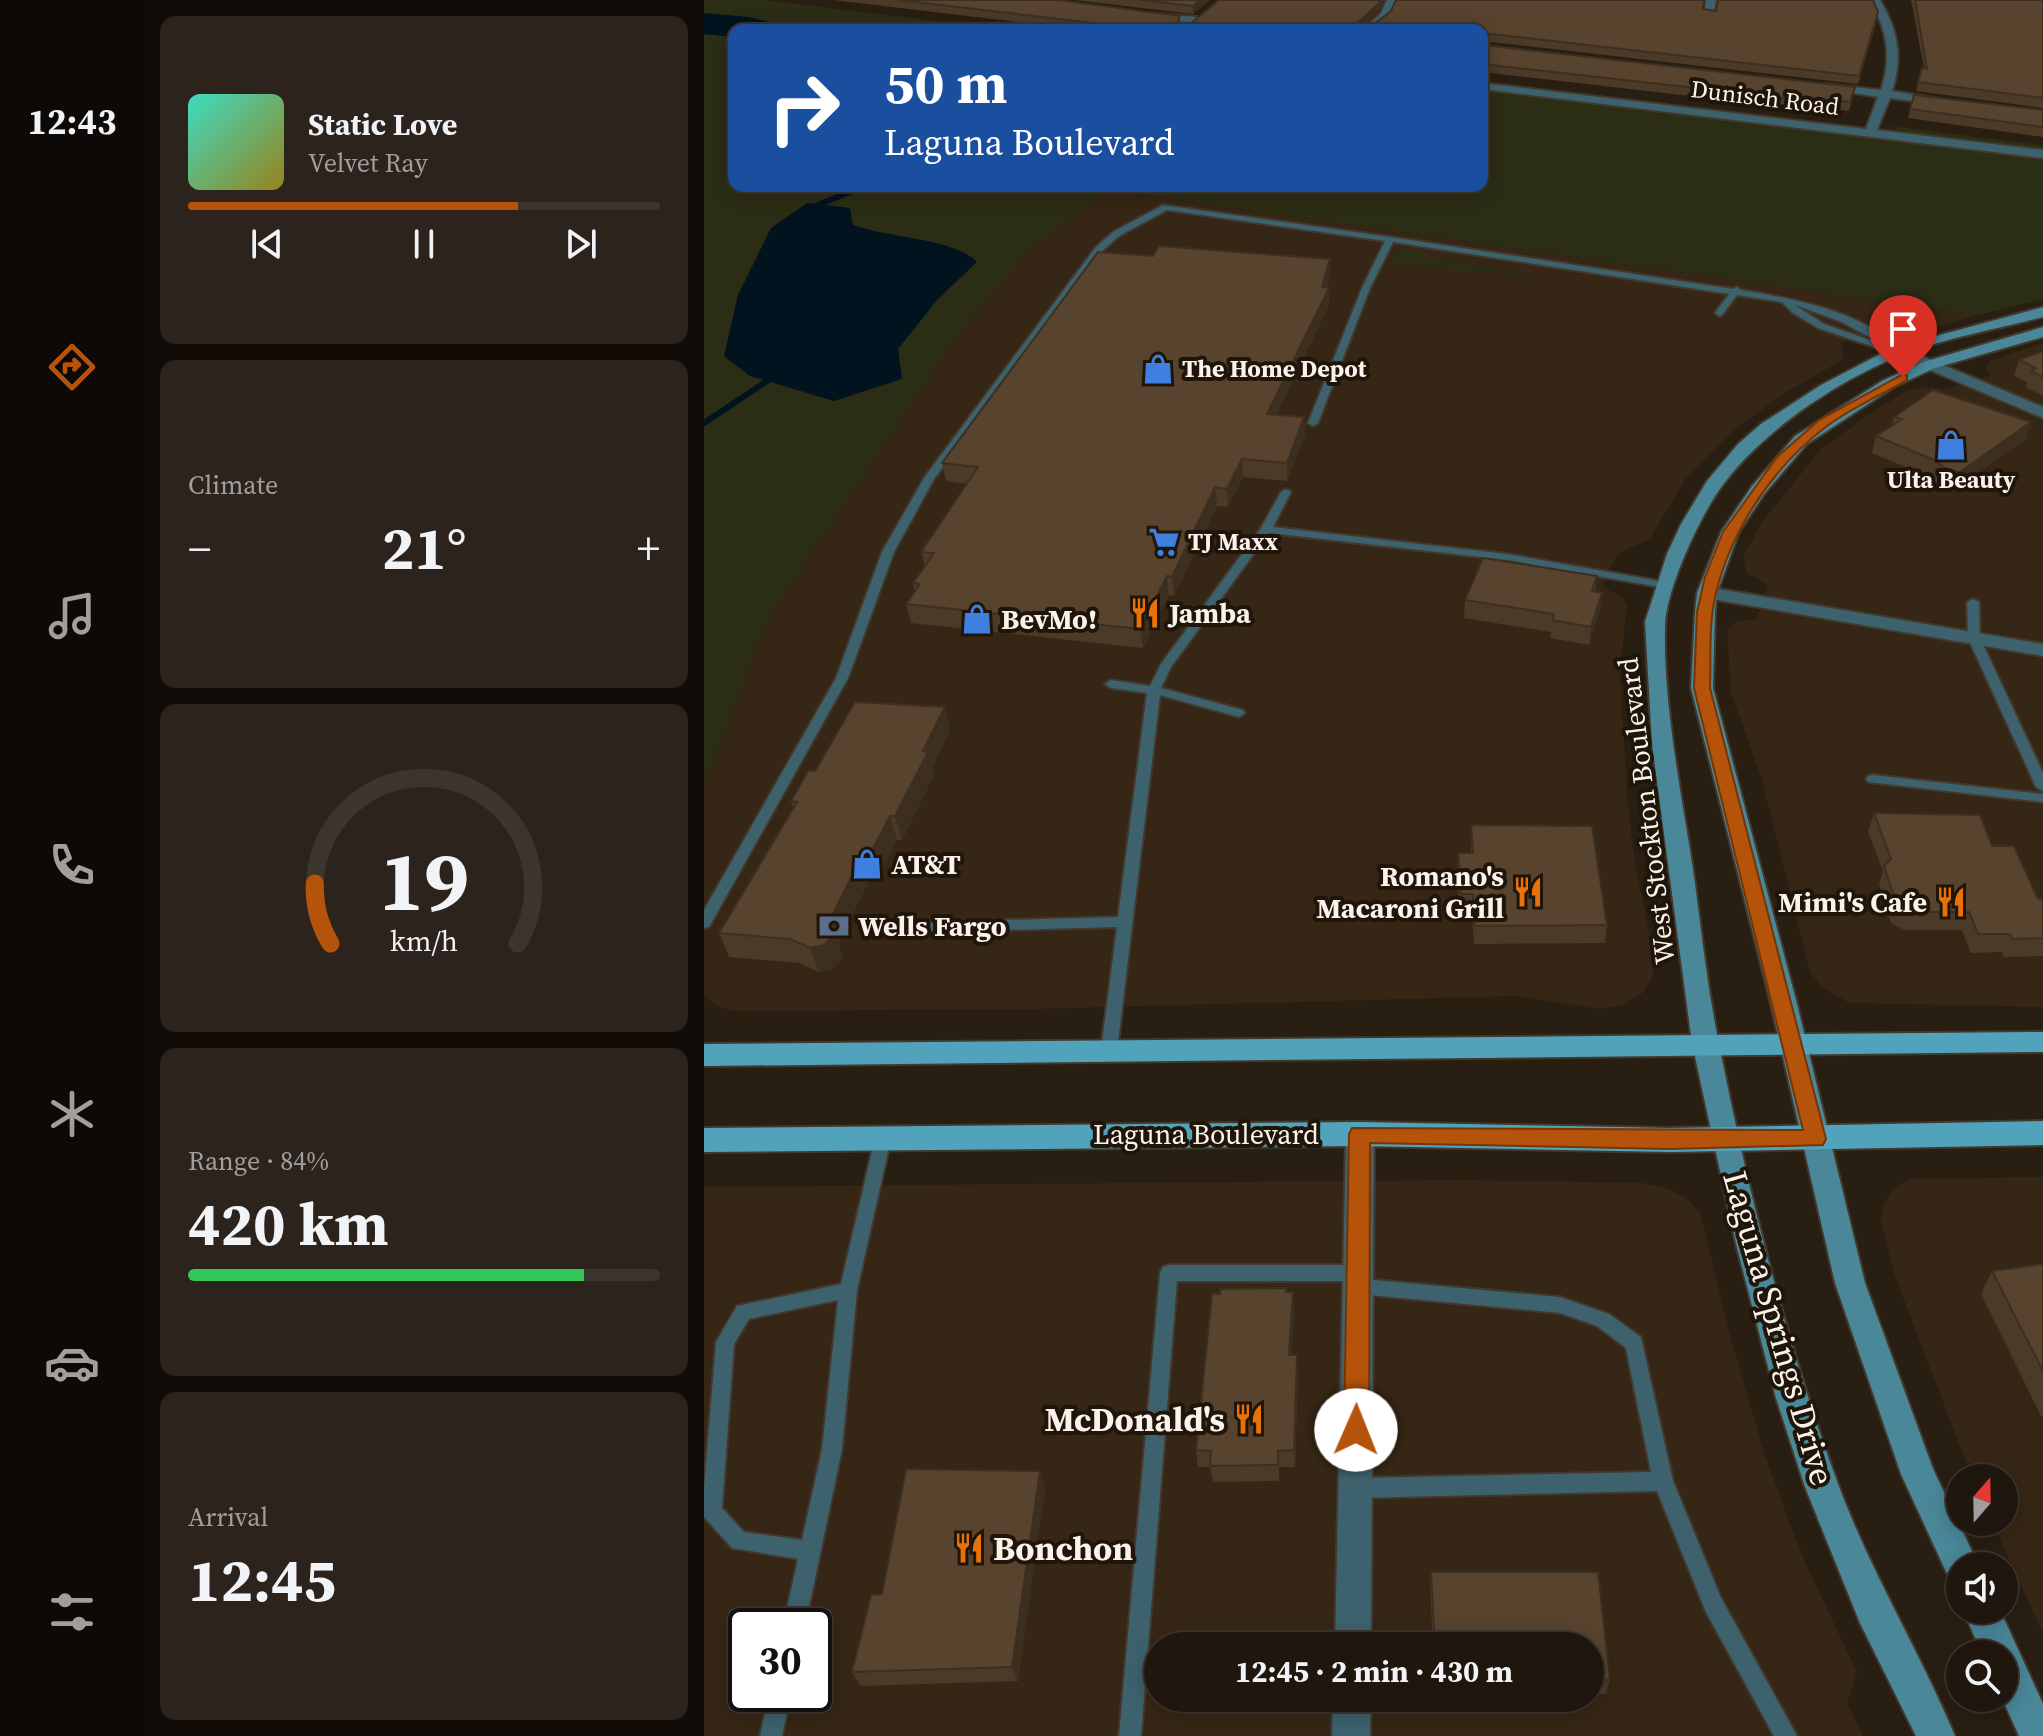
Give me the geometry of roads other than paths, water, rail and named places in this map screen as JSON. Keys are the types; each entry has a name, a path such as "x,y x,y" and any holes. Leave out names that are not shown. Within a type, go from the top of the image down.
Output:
{"main road":[{"path":"704,1055 2043,1042"},
{"name":"Laguna Boulevard","path":"704,1140 1360,1134 1727,1140 2043,1133"}],"street":[{"path":"1374,24 1385,15 1392,0"},
{"path":"1709,15 1711,0"},
{"path":"1870,133 1892,75 1895,43 1885,14 1875,0"},
{"path":"1191,24 1208,13"},
{"path":"1139,14 1197,20"},
{"path":"1806,85 1964,103"},
{"name":"Dunisch Road","path":"1488,87 2043,154"},
{"name":"West Stockton Boulevard","path":"1705,1043 1657,685 1655,622 1665,585 1690,524 1713,485 1744,448 1789,411 1898,351 2043,312"},
{"path":"1954,1552 1918,1474 1850,1283 1794,1043 1702,688 1707,593 1730,532 1758,490 1801,440 1888,384 1929,365 2043,332"},
{"path":"1898,351 2043,413"},
{"path":"1707,593 2043,650"},
{"name":"Laguna Springs Drive","path":"1705,1043 1787,1383 1822,1487 1873,1610 1936,1736"},
{"path":"1353,1632 1360,1134"},
{"path":"2018,1692 2038,1736"},
{"path":"1351,1736 1352,1712"}],"lane":[{"path":"704,923 842,678 888,552 929,478 1098,250 1116,234 1166,207 1737,290 1786,300 1796,314 1859,340 1898,351"},
{"path":"1313,423 1366,288 1390,239"},
{"path":"1719,313 1737,290"},
{"path":"1109,1050 1154,690 1165,667 1266,529 1286,492"},
{"path":"1266,529 1507,557 1665,585"},
{"path":"1973,602 1974,638 2043,787"},
{"path":"1111,684 1154,690 1239,713"},
{"path":"1873,779 2043,798"},
{"path":"927,927 1124,922"},
{"path":"798,1608 832,1449 848,1290 883,1138"},
{"path":"1130,1736 1169,1273 1358,1280 1560,1305 1603,1320 1634,1343 1663,1481 1713,1605 1786,1736"},
{"path":"810,1551 739,1541 712,1512 725,1342 743,1312 848,1290"},
{"path":"1355,1488 1663,1481"},
{"path":"771,1736 776,1712"}],"water":[{"path":"704,13 748,17 779,24 728,24 728,36 704,34"},
{"path":"807,203 850,208 853,225 937,243 967,254 977,262 938,299 898,349 902,379 834,401 750,376 724,356 738,295 771,228"}],"waterway":[{"path":"818,205 850,192"},
{"path":"704,423 767,381"}],"place":[{"name":"The Home Depot","path":"1158,369"},
{"name":"Ulta Beauty","path":"1951,445"},
{"name":"TJ Maxx","path":"1164,542"},
{"name":"Jamba","path":"1145,613"},
{"name":"BevMo!","path":"977,619"},
{"name":"AT&T","path":"867,864"},
{"name":"Romano's Macaroni Grill","path":"1528,892"},
{"name":"Mimi's Cafe","path":"1951,902"},
{"name":"Wells Fargo","path":"834,926"},
{"name":"McDonald's","path":"1249,1419"},
{"name":"Bonchon","path":"969,1548"}]}
